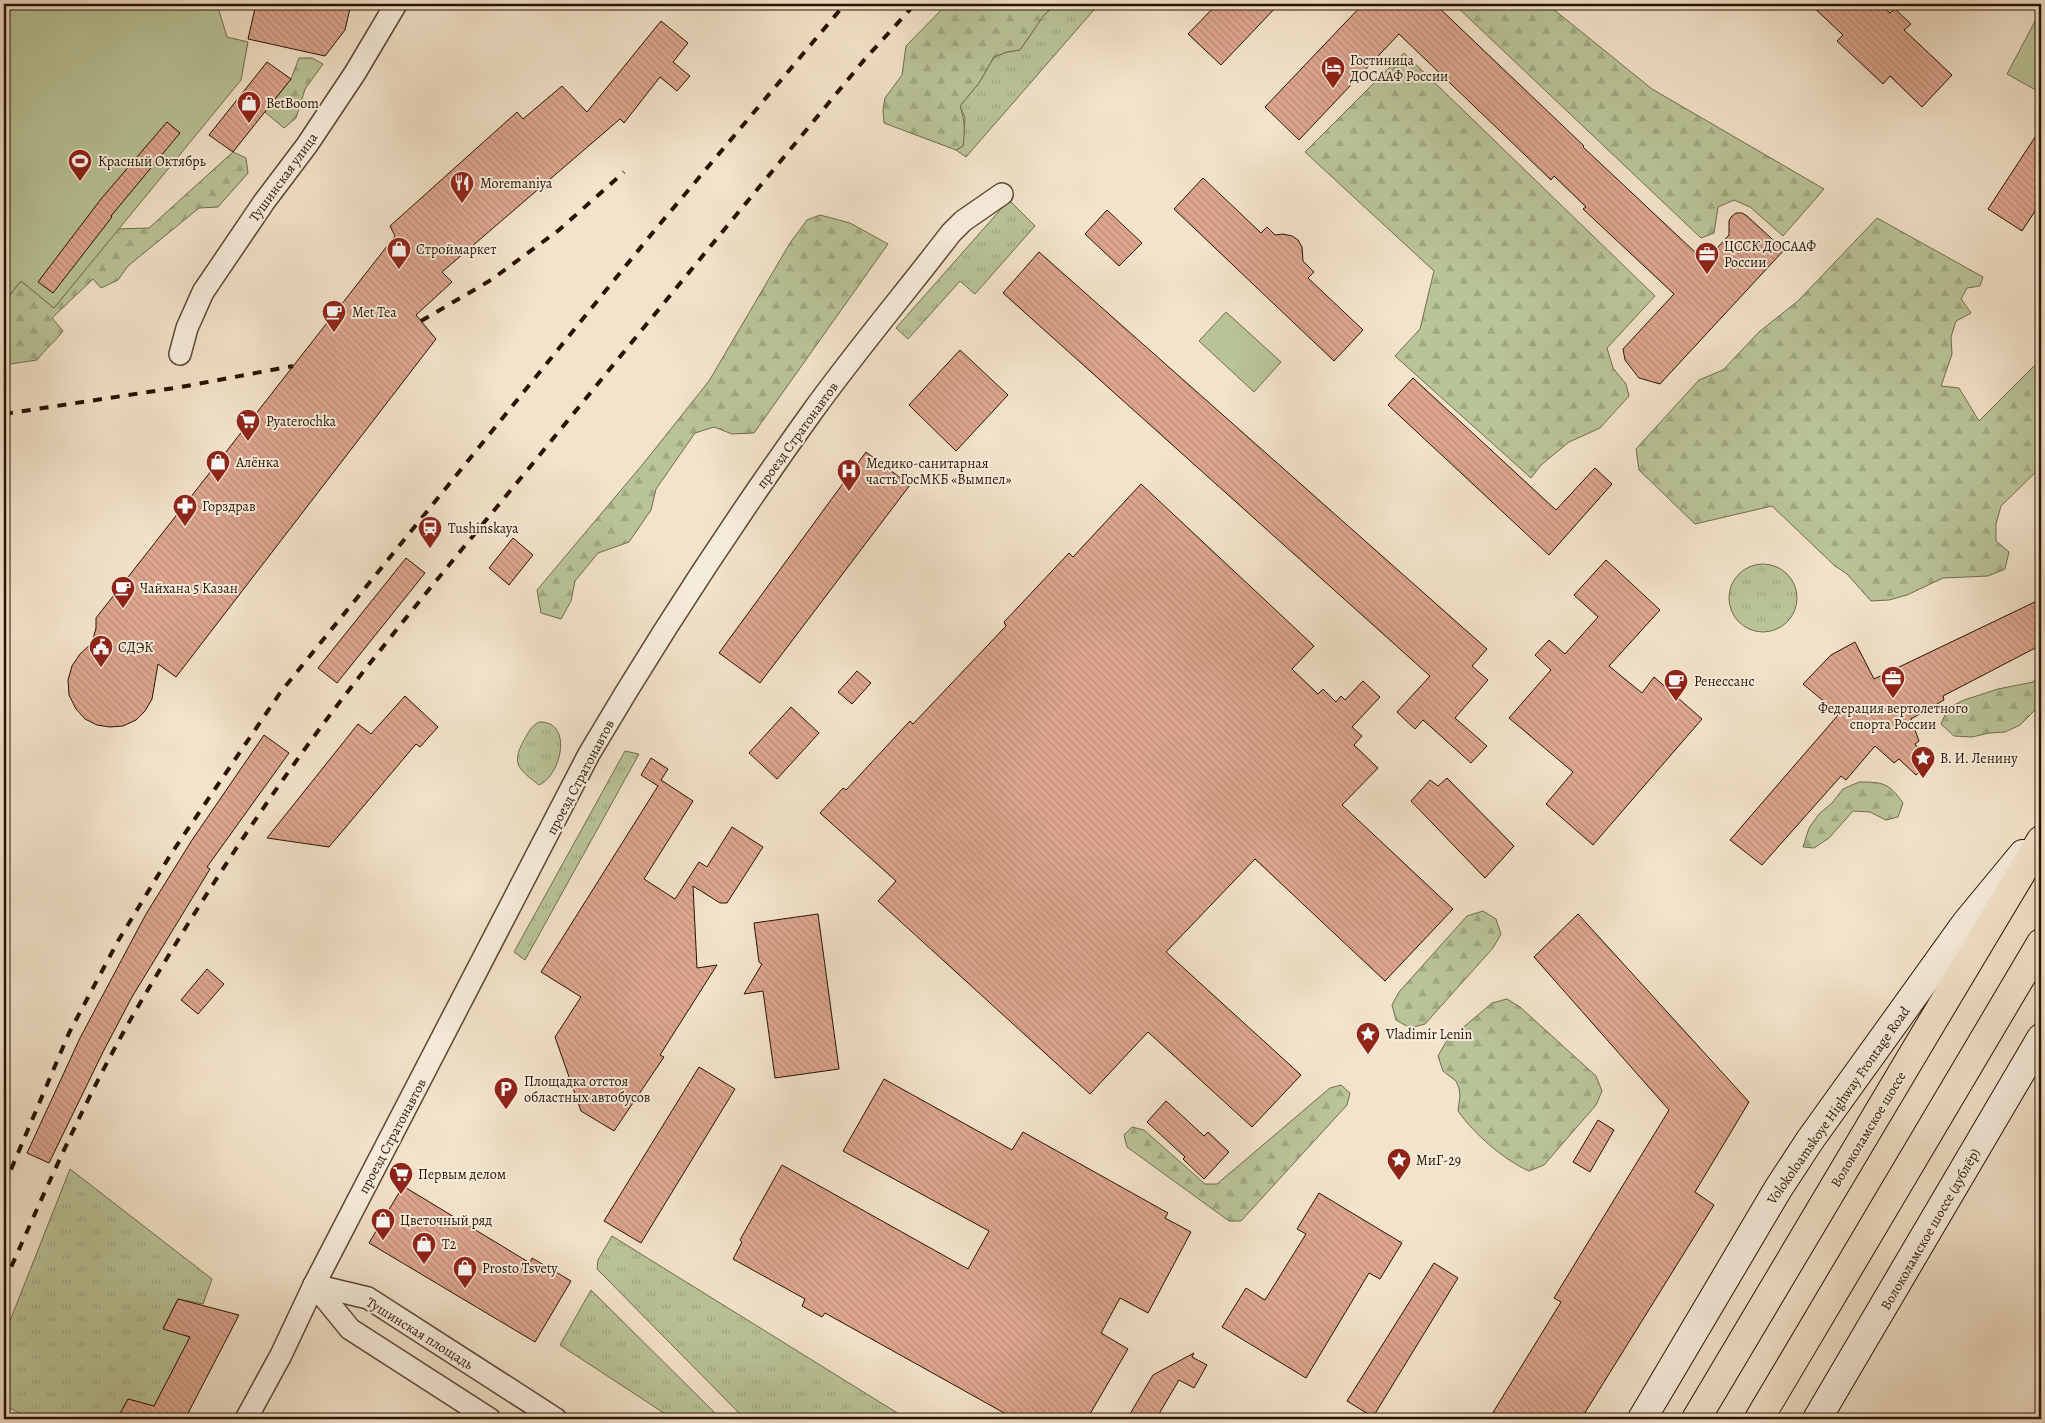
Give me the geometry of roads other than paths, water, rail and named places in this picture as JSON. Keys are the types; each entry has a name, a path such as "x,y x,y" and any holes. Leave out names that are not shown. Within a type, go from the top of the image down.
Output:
{"main road":[{"name":"Волоколамское шоссе","path":"1696,1419 1846,1164 2041,840"},
{"path":"1759,1419 2041,943"}],"street":[{"name":"Тушинская улица","path":"180,354 187,328 203,292 264,202 307,145 356,73 396,4"},
{"name":"проезд Стратонавтов","path":"246,1419 281,1355 314,1285 589,754 625,694 759,486 813,411 951,233 963,221 1002,194"},
{"name":"Volokoloamskoye Highway Frontage Road","path":"1642,1419 1778,1189 1810,1140 1966,923 2041,831"},
{"name":"Волоколамское шоссе (дублёр)","path":"1818,1419 2041,1038"},
{"path":"314,1285 350,1329 490,1419"},
{"name":"Тушинская площадь","path":"314,1285 368,1298 556,1419"}],"railway":[{"path":"4,1186 69,1033 118,941 171,854 280,693 654,231 845,4"},
{"path":"4,1283 69,1139 123,1032 213,885 287,774 339,703 435,582 865,59 915,4"},
{"path":"421,321 491,280 559,230 624,172"},
{"path":"4,414 181,387 293,366"}],"place":[{"name":"Гостиница ДОСААФ России","path":"1333,89"},
{"name":"BetBoom","path":"249,124"},
{"name":"Красный Октябрь","path":"80,182"},
{"name":"Moremaniya","path":"462,204"},
{"name":"Строймаркет","path":"399,270"},
{"name":"ЦССК ДОСААФ России","path":"1707,275"},
{"name":"Met Tea","path":"334,333"},
{"name":"Pyaterochka","path":"248,442"},
{"name":"Алёнка","path":"218,483"},
{"name":"Медико-санитарная часть ГосМКБ «Вымпел»","path":"849,492"},
{"name":"Горздрав","path":"185,527"},
{"name":"Tushinskaya","path":"430,549"},
{"name":"Чайхана 5 Казан","path":"123,609"},
{"name":"СДЭК","path":"101,668"},
{"name":"Федерация вертолетного спорта России","path":"1893,699"},
{"name":"Ренессанс","path":"1676,702"},
{"name":"В. И. Ленину","path":"1923,779"},
{"name":"Vladimir Lenin","path":"1368,1055"},
{"name":"Площадка отстоя областных автобусов","path":"506,1110"},
{"name":"МиГ-29","path":"1399,1181"},
{"name":"Первым делом","path":"401,1195"},
{"name":"Цветочный ряд","path":"383,1241"},
{"name":"T2","path":"424,1265"},
{"name":"Prosto Tsvety","path":"465,1289"}]}
